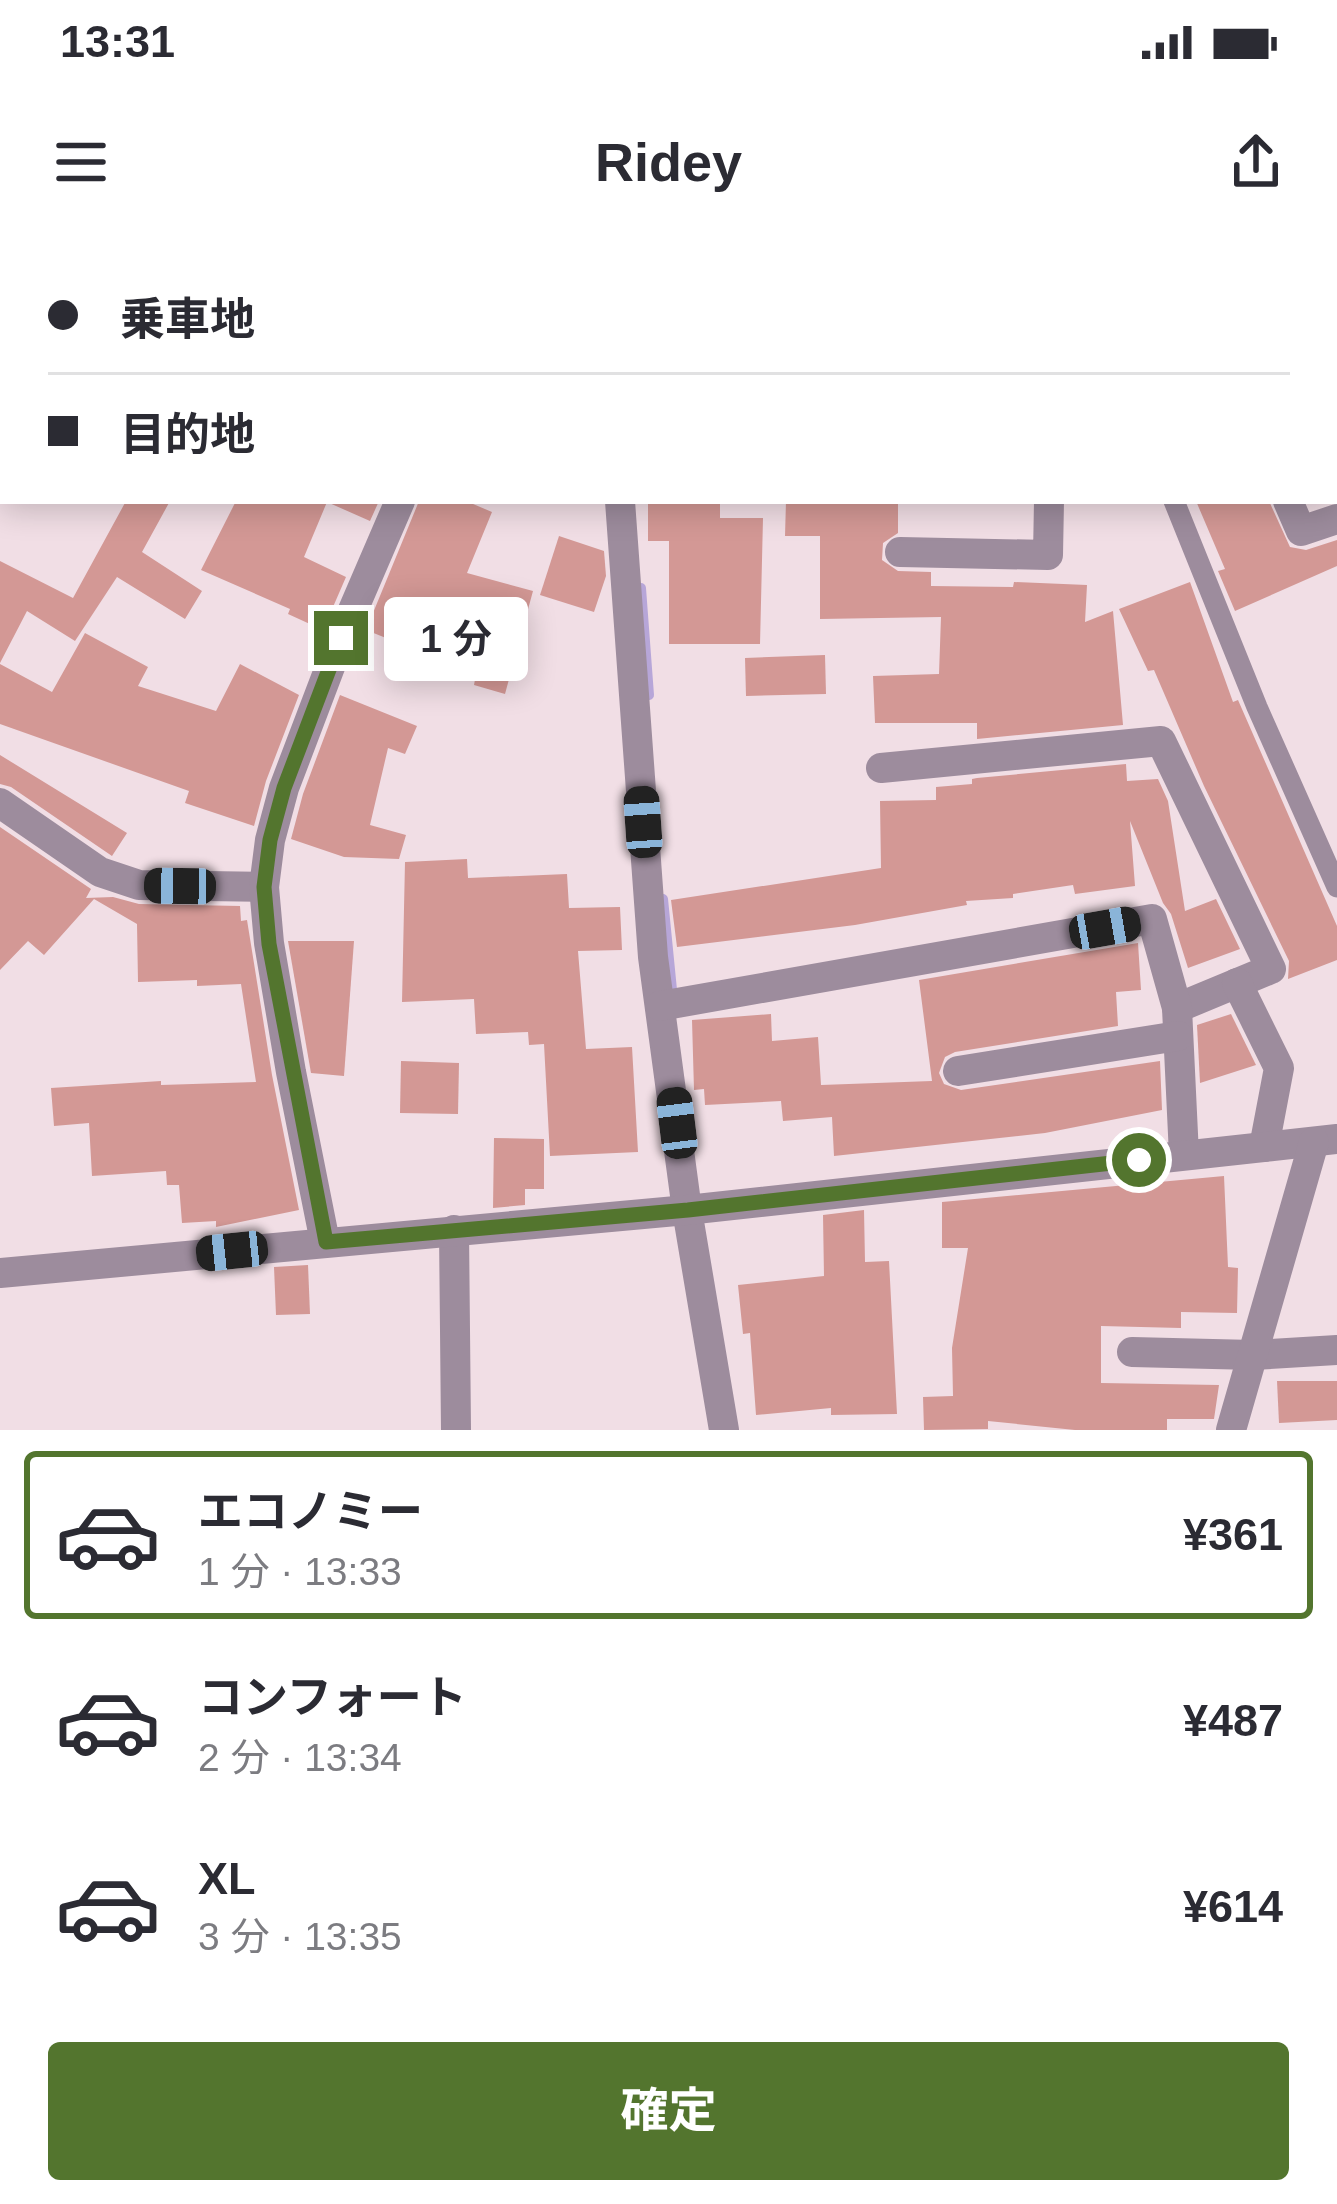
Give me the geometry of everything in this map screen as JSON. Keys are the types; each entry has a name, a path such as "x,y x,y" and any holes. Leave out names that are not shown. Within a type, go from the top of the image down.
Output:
{"street":[{"path":"326,1242 280,1008 264,887 284,788 399,504"},
{"path":"620,504 651,933 669,1004 688,1210 724,1430"},
{"path":"900,552 1048,555 1049,504"},
{"path":"1289,504 1301,531 1337,519"},
{"path":"881,768 1161,741 1271,969 1237,983 1177,1022 958,1071"},
{"path":"0,803 100,872 139,885 264,887"},
{"path":"669,1004 1152,919 1177,1022 1184,1155"},
{"path":"1237,983 1279,1067 1264,1147"},
{"path":"0,1273 688,1210 1326,1141 1232,1430"},
{"path":"454,1230 456,1430"},
{"path":"1132,1352 1337,1350"}],"lane":[{"path":"1175,504 1257,707 1337,887"}],"building":[{"path":"124,504 168,504 142,552 202,591 185,619 117,577 75,641 27,611 0,663 0,561 73,598"},
{"path":"234,504 326,504 304,557 346,577 323,630 288,614 290,609 201,570"},
{"path":"332,504 378,504 370,521"},
{"path":"418,504 473,504 492,512 467,573 533,591 505,694 474,685 476,674 366,630"},
{"path":"648,504 720,504 720,518 763,518 760,644 669,644 669,541 648,541"},
{"path":"786,504 898,504 898,533 883,543 882,560 898,571 931,572 931,586 1087,585 1085,622 1113,611 1123,725 977,739 977,723 875,723 873,676 939,674 941,617 820,619 820,536 785,536"},
{"path":"1197,504 1270,504 1290,547 1306,550 1337,540 1337,566 1235,611 1218,571 1225,569"},
{"path":"559,536 604,551 606,576 594,612 540,595"},
{"path":"1190,582 1233,702 1238,700 1337,926 1337,960 1288,979 1289,961 1154,670 1148,671 1119,609"},
{"path":"85,633 148,667 138,686 216,711 240,664 299,695 254,826 185,803 189,791 0,724 0,664 52,692"},
{"path":"825,655 826,694 746,696 745,658"},
{"path":"340,695 417,726 405,754 388,748 370,825 406,835 399,859 344,857 291,839"},
{"path":"0,755 127,833 112,856 0,784"},
{"path":"1126,764 1127,781 1158,779 1168,801 1185,911 1216,899 1240,949 1188,968 1171,914 1130,821 1135,886 1075,894 1073,885 855,925 677,947 671,900 881,868 880,801 936,800 936,787 972,784 977,778"},
{"path":"0,827 91,889 86,898 240,906 241,921 247,920 299,1210 216,1227 216,1221 182,1223 179,1185 167,1185 166,1171 92,1176 89,1123 54,1126 51,1088 161,1081 161,1085 256,1082 241,984 138,982 137,924 94,899 44,955 28,941 0,970"},
{"path":"467,859 468,878 567,874 569,908 620,907 622,950 578,951 586,1049 632,1047 638,1152 550,1156 544,1044 529,1045 528,1032 476,1034 474,999 402,1002 405,862"},
{"path":"288,941 354,941 344,1076 311,1073"},
{"path":"1138,943 1141,990 1116,992 1118,1026 955,1052 945,1057 939,1073 944,1084 961,1090 1160,1061 1162,1110 1045,1133 834,1156 832,1117 783,1121 781,1101 705,1105 704,1089 694,1090 692,1020 771,1014 772,1041 818,1037 821,1085 932,1081 919,980"},
{"path":"1231,1014 1256,1065 1200,1083 1197,1025"},
{"path":"401,1061 459,1063 458,1114 400,1113"},
{"path":"494,1138 544,1139 544,1189 525,1189 525,1205 493,1208"},
{"path":"1224,1176 1228,1267 1238,1268 1237,1313 1181,1312 1181,1328 1101,1326 1101,1383 1219,1385 1214,1419 1167,1419 1167,1430 1075,1430 988,1421 988,1429 924,1430 923,1397 953,1396 952,1348 968,1248 942,1248 942,1202"},
{"path":"864,1210 865,1262 889,1261 897,1414 831,1415 831,1408 756,1415 750,1333 743,1334 738,1285 824,1276 823,1215"},
{"path":"308,1265 310,1314 276,1315 274,1267"},
{"path":"1277,1381 1337,1381 1337,1420 1279,1423"}],"waterway":[{"path":"641,588 649,695"},
{"path":"663,899 673,1000"}],"route":[{"path":"341,638 284,788 264,887 291,1072 326,1242 688,1210 1139,1160"}]}
